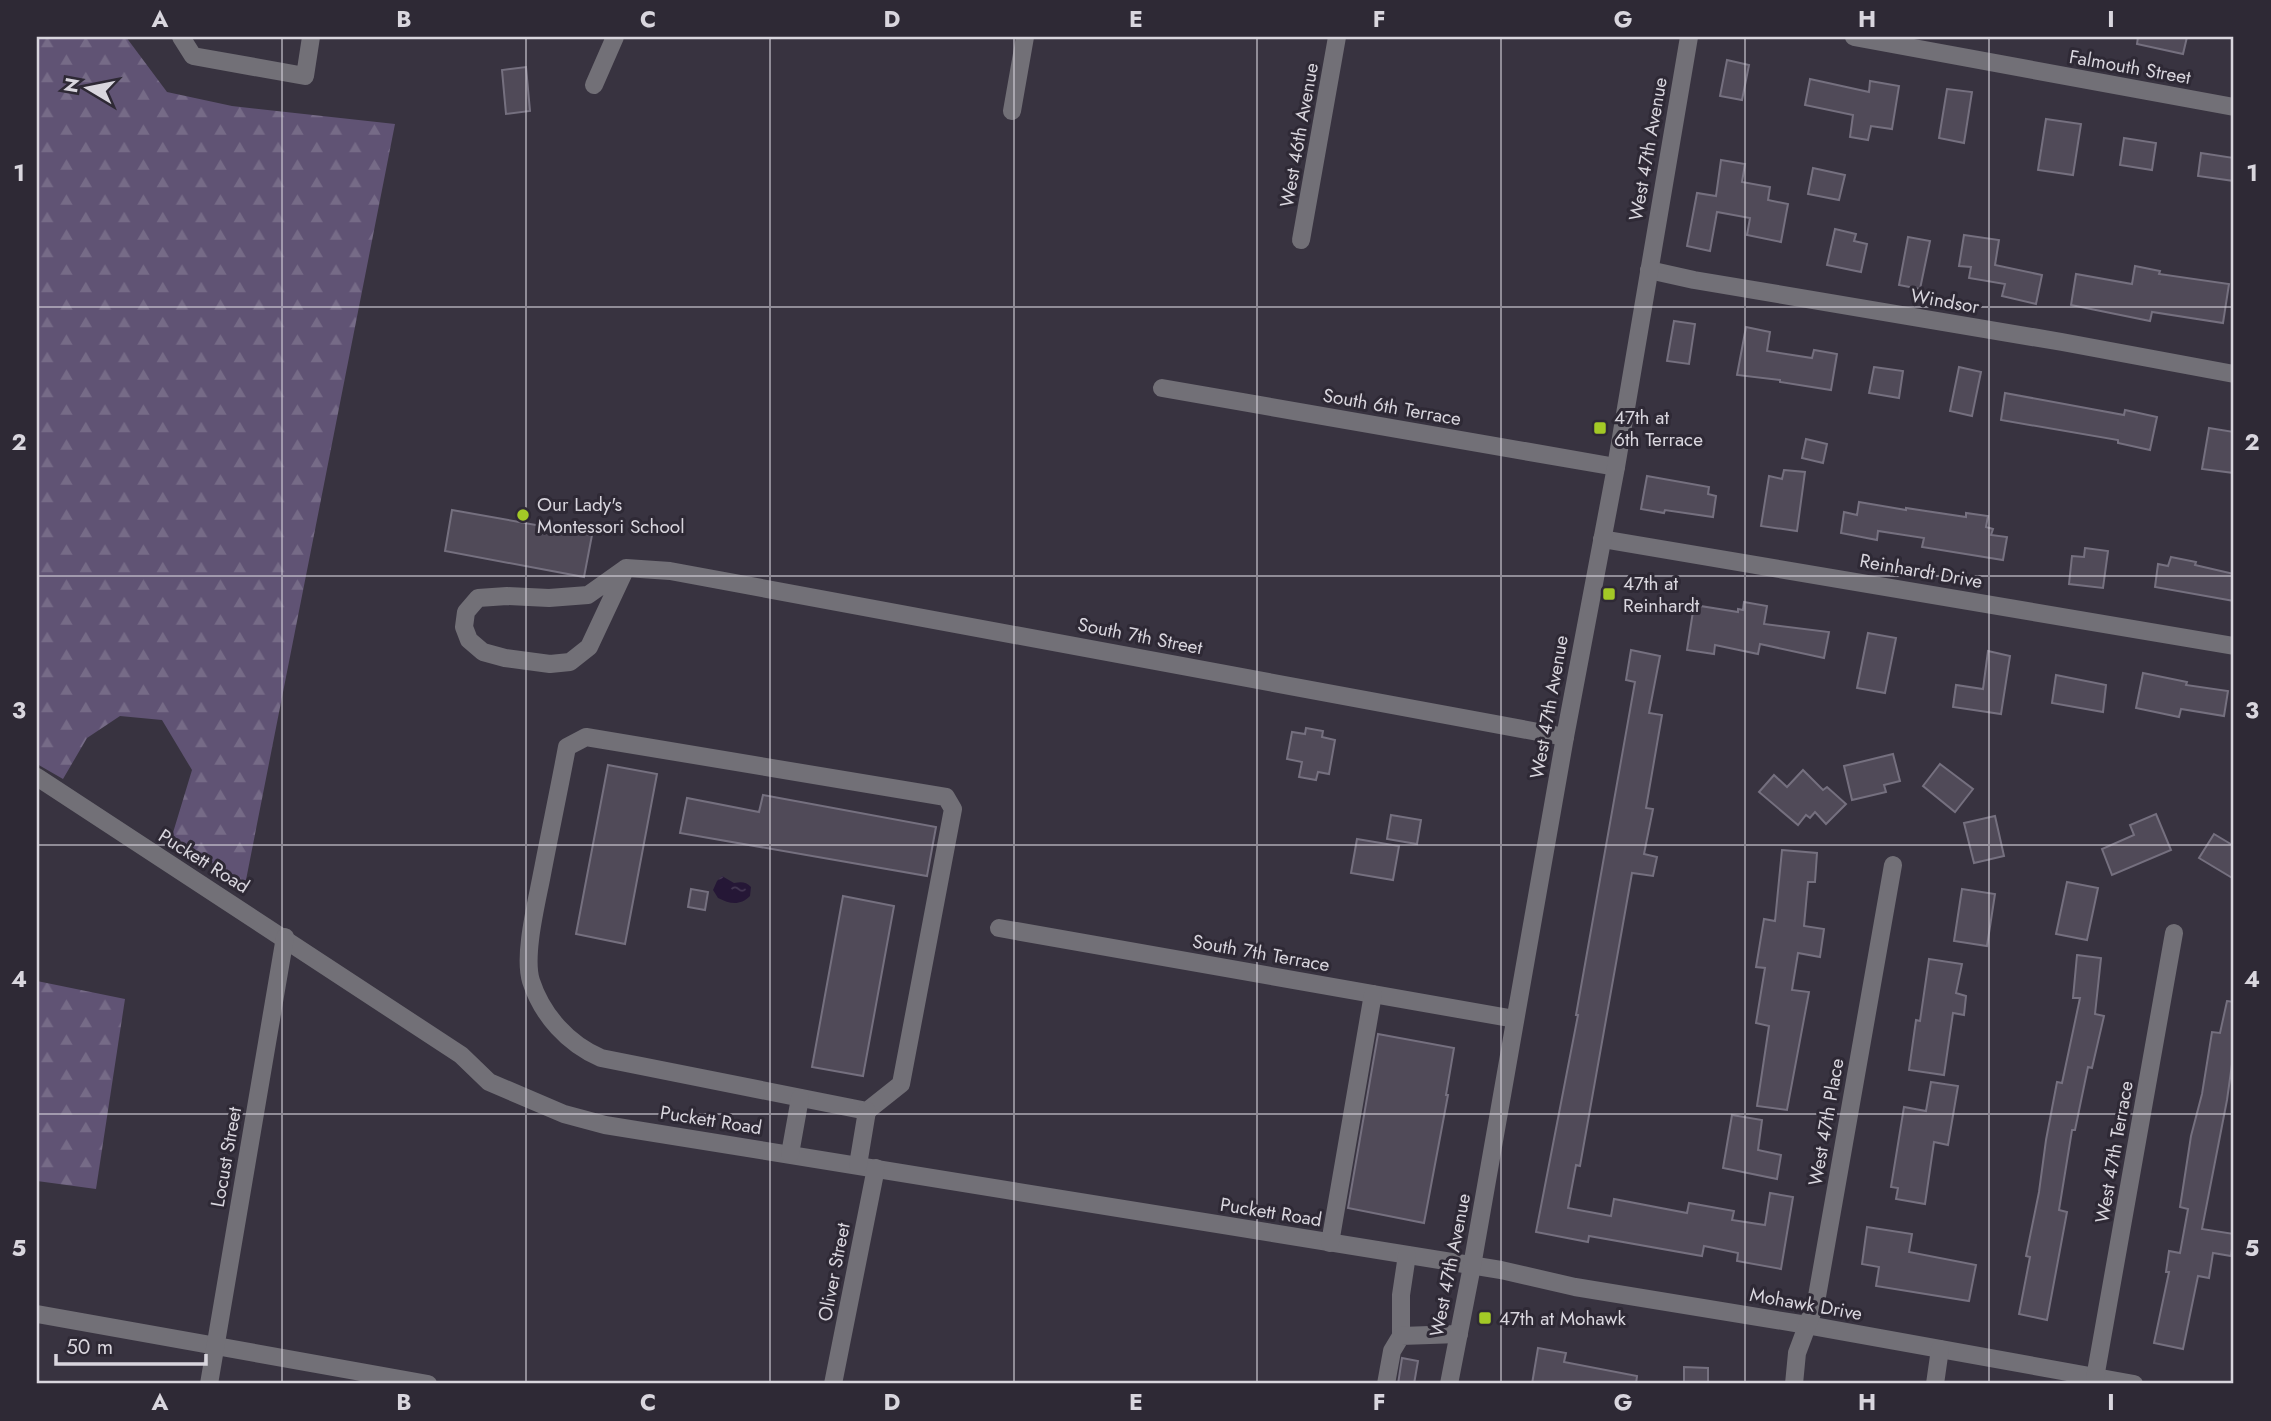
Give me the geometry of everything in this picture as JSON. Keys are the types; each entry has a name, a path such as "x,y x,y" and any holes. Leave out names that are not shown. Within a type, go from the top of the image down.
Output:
{"street":[{"path":"181,37 193,56 305,75 312,37"},
{"path":"594,85 615,37"},
{"path":"1012,111 1025,37"},
{"name":"West 46th Avenue","path":"1301,240 1338,37"},
{"name":"West 47th Avenue","path":"1449,1384 1616,467 1689,37"},
{"name":"Falmouth Street","path":"1854,37 2234,107"},
{"name":"Windsor","path":"1649,270 1707,283 2062,342 2234,374"},
{"name":"South 6th Terrace","path":"1162,388 1616,467"},
{"name":"Reinhardt Drive","path":"1602,539 2234,646"},
{"path":"626,568 589,647 570,662 550,664 505,658 483,652 468,640 464,627 466,612 478,598 588,596 626,568"},
{"name":"South 7th Street","path":"626,568 707,576 1565,737"},
{"path":"858,1165 867,1111 901,1084 953,809 946,797 586,737 567,747 530,933 530,979 554,1023 576,1045 601,1058 867,1111"},
{"name":"Puckett Road","path":"37,777 285,937 461,1055 489,1083 564,1115 605,1125 1472,1266"},
{"name":"West 47th Place","path":"1794,1384 1797,1353 1816,1302 1893,865"},
{"name":"South 7th Terrace","path":"999,928 1515,1019"},
{"name":"West 47th Terrace","path":"2089,1379 2174,933"},
{"name":"Locust Street","path":"209,1384 285,937"},
{"path":"1330,1243 1373,994"},
{"path":"790,1154 800,1098"},
{"name":"Oliver Street","path":"833,1384 876,1168"},
{"path":"1386,1384 1392,1351 1401,1336 1401,1295 1407,1255"},
{"name":"Mohawk Drive","path":"1472,1266 1575,1287 1940,1349 2089,1379 2134,1384"},
{"path":"37,1314 428,1384"},
{"path":"1401,1336 1459,1334"},
{"path":"1935,1384 1940,1349"}],"green space":[{"path":"37,37 126,37 167,92 232,106 395,124 245,885 172,836 192,770 162,720 120,716 87,738 63,779 37,764"},
{"path":"37,981 125,999 96,1189 37,1181"}],"water":[{"path":"722,876 734,883 743,882 749,885 750,896 735,903 718,898 713,890"}],"building":[{"path":"2138,37 2187,37 2183,54 2137,44"},
{"path":"1727,60 1749,65 1742,100 1720,96"},
{"path":"526,67 530,111 506,114 502,70"},
{"path":"1810,79 1869,92 1870,81 1899,86 1892,129 1871,126 1868,140 1850,137 1853,115 1805,105"},
{"path":"1947,89 1972,92 1964,143 1939,138"},
{"path":"2046,119 2081,124 2073,175 2038,170"},
{"path":"2124,138 2156,143 2152,170 2120,165"},
{"path":"2201,153 2234,158 2234,181 2198,176"},
{"path":"1721,160 1745,164 1742,182 1770,187 1768,200 1788,204 1781,242 1747,235 1750,218 1717,212 1710,251 1687,246 1697,193 1716,196"},
{"path":"1813,168 1845,175 1839,200 1808,194"},
{"path":"1835,229 1856,234 1854,241 1867,244 1861,272 1827,265"},
{"path":"1964,235 1999,240 1995,265 2042,275 2036,304 2002,296 2005,284 1969,278 1971,267 1959,266"},
{"path":"1908,237 1930,241 1920,289 1899,285"},
{"path":"2135,266 2160,271 2159,274 2229,284 2223,323 2152,312 2150,321 2071,305 2076,274 2132,284"},
{"path":"1674,321 1695,324 1689,364 1667,361"},
{"path":"1746,327 1770,332 1767,351 1812,358 1814,350 1837,354 1831,390 1737,375"},
{"path":"1874,367 1903,371 1899,398 1869,393"},
{"path":"1959,367 1981,372 1972,416 1950,411"},
{"path":"2005,393 2124,415 2125,410 2157,417 2150,450 2118,443 2118,440 2001,420"},
{"path":"2209,428 2234,432 2234,473 2202,469"},
{"path":"1806,439 1827,444 1823,463 1802,458"},
{"path":"1784,470 1805,472 1797,531 1761,526 1769,476 1782,479"},
{"path":"1647,476 1709,487 1708,494 1716,496 1713,517 1641,509"},
{"path":"1859,502 1966,517 1966,513 1988,516 1986,527 1993,529 1991,535 2007,537 2003,560 1922,547 1924,538 1878,531 1877,540 1841,533 1844,512 1857,515"},
{"path":"452,510 592,535 584,577 445,551"},
{"path":"2085,548 2108,551 2103,588 2069,584 2072,556 2084,557"},
{"path":"2171,557 2234,574 2234,601 2155,587 2158,564 2168,566"},
{"path":"1744,602 1767,606 1764,624 1829,632 1824,658 1760,644 1758,654 1715,645 1714,654 1687,650 1694,605 1738,612 1738,609 1743,610"},
{"path":"1868,633 1896,638 1885,693 1857,688"},
{"path":"1631,650 1660,656 1649,713 1662,715 1646,808 1653,809 1644,854 1657,857 1653,876 1632,873 1580,1166 1576,1165 1568,1208 1611,1216 1614,1199 1687,1213 1689,1203 1734,1211 1732,1220 1765,1225 1770,1193 1793,1197 1781,1269 1737,1261 1738,1253 1704,1246 1702,1256 1589,1236 1588,1242 1536,1232 1578,1015 1635,682 1626,680"},
{"path":"1988,651 2010,656 2001,714 1953,707 1956,685 1983,689"},
{"path":"2143,673 2187,682 2186,685 2228,691 2224,716 2181,709 2179,717 2136,708"},
{"path":"2056,675 2106,685 2103,712 2052,703"},
{"path":"1306,728 1323,731 1322,737 1335,740 1329,774 1318,772 1316,780 1299,777 1302,762 1287,759 1292,732 1305,734"},
{"path":"1893,754 1900,781 1884,785 1886,792 1852,800 1844,766"},
{"path":"1940,764 1973,789 1955,812 1923,786"},
{"path":"608,765 657,774 625,944 576,934"},
{"path":"1803,770 1823,790 1827,787 1846,804 1826,824 1815,812 1810,818 1806,815 1798,825 1759,792 1774,775 1787,787"},
{"path":"763,795 936,827 927,876 680,833 687,798 759,812"},
{"path":"2156,814 2171,850 2112,875 2102,849 2134,835 2130,825"},
{"path":"1391,815 1421,820 1417,844 1387,839"},
{"path":"1995,816 2004,856 1974,863 1964,823"},
{"path":"2214,834 2234,846 2234,879 2199,858"},
{"path":"1357,839 1399,846 1393,880 1351,873"},
{"path":"1782,850 1817,853 1815,882 1808,882 1804,926 1824,929 1820,957 1798,953 1792,990 1809,992 1787,1110 1757,1106 1769,1026 1756,1023 1765,968 1756,967 1764,919 1775,921"},
{"path":"2067,882 2098,888 2087,940 2056,934"},
{"path":"691,889 708,892 705,910 688,907"},
{"path":"1962,889 1995,894 1987,946 1954,941"},
{"path":"843,896 894,906 863,1076 812,1067"},
{"path":"2077,955 2101,958 2095,1014 2104,1016 2092,1068 2088,1067 2075,1130 2072,1130 2059,1210 2067,1212 2047,1320 2019,1314 2030,1257 2026,1256 2057,1082 2062,1083 2080,998 2073,998"},
{"path":"1929,959 1962,964 1956,993 1966,996 1964,1015 1953,1013 1944,1075 1909,1070 1916,1020 1920,1021"},
{"path":"2227,1001 2234,1002 2234,1050 2202,1229 2234,1234 2231,1256 2213,1253 2209,1278 2198,1276 2183,1349 2154,1343 2169,1272 2166,1272 2169,1251 2180,1253 2188,1209 2180,1207 2212,1032 2220,1033"},
{"path":"1378,1034 1454,1048 1424,1223 1348,1208"},
{"path":"1931,1082 1958,1086 1948,1145 1934,1142 1925,1204 1896,1199 1898,1188 1891,1187 1904,1107 1926,1111"},
{"path":"1732,1115 1762,1120 1758,1150 1781,1155 1777,1179 1723,1168"},
{"path":"1867,1227 1912,1234 1909,1252 1976,1265 1969,1301 1876,1286 1879,1267 1862,1264"},
{"path":"1538,1348 1566,1353 1564,1362 1637,1376 1636,1384 1532,1384"},
{"path":"1402,1358 1418,1361 1414,1384 1398,1384"},
{"path":"1684,1367 1708,1368 1708,1384 1684,1384"}],"place":[{"name":"47th at 6th Terrace","path":"1600,428"},
{"name":"Our Lady's Montessori School","path":"523,515"},
{"name":"47th at Reinhardt","path":"1609,594"},
{"name":"47th at Mohawk","path":"1485,1318"}]}
